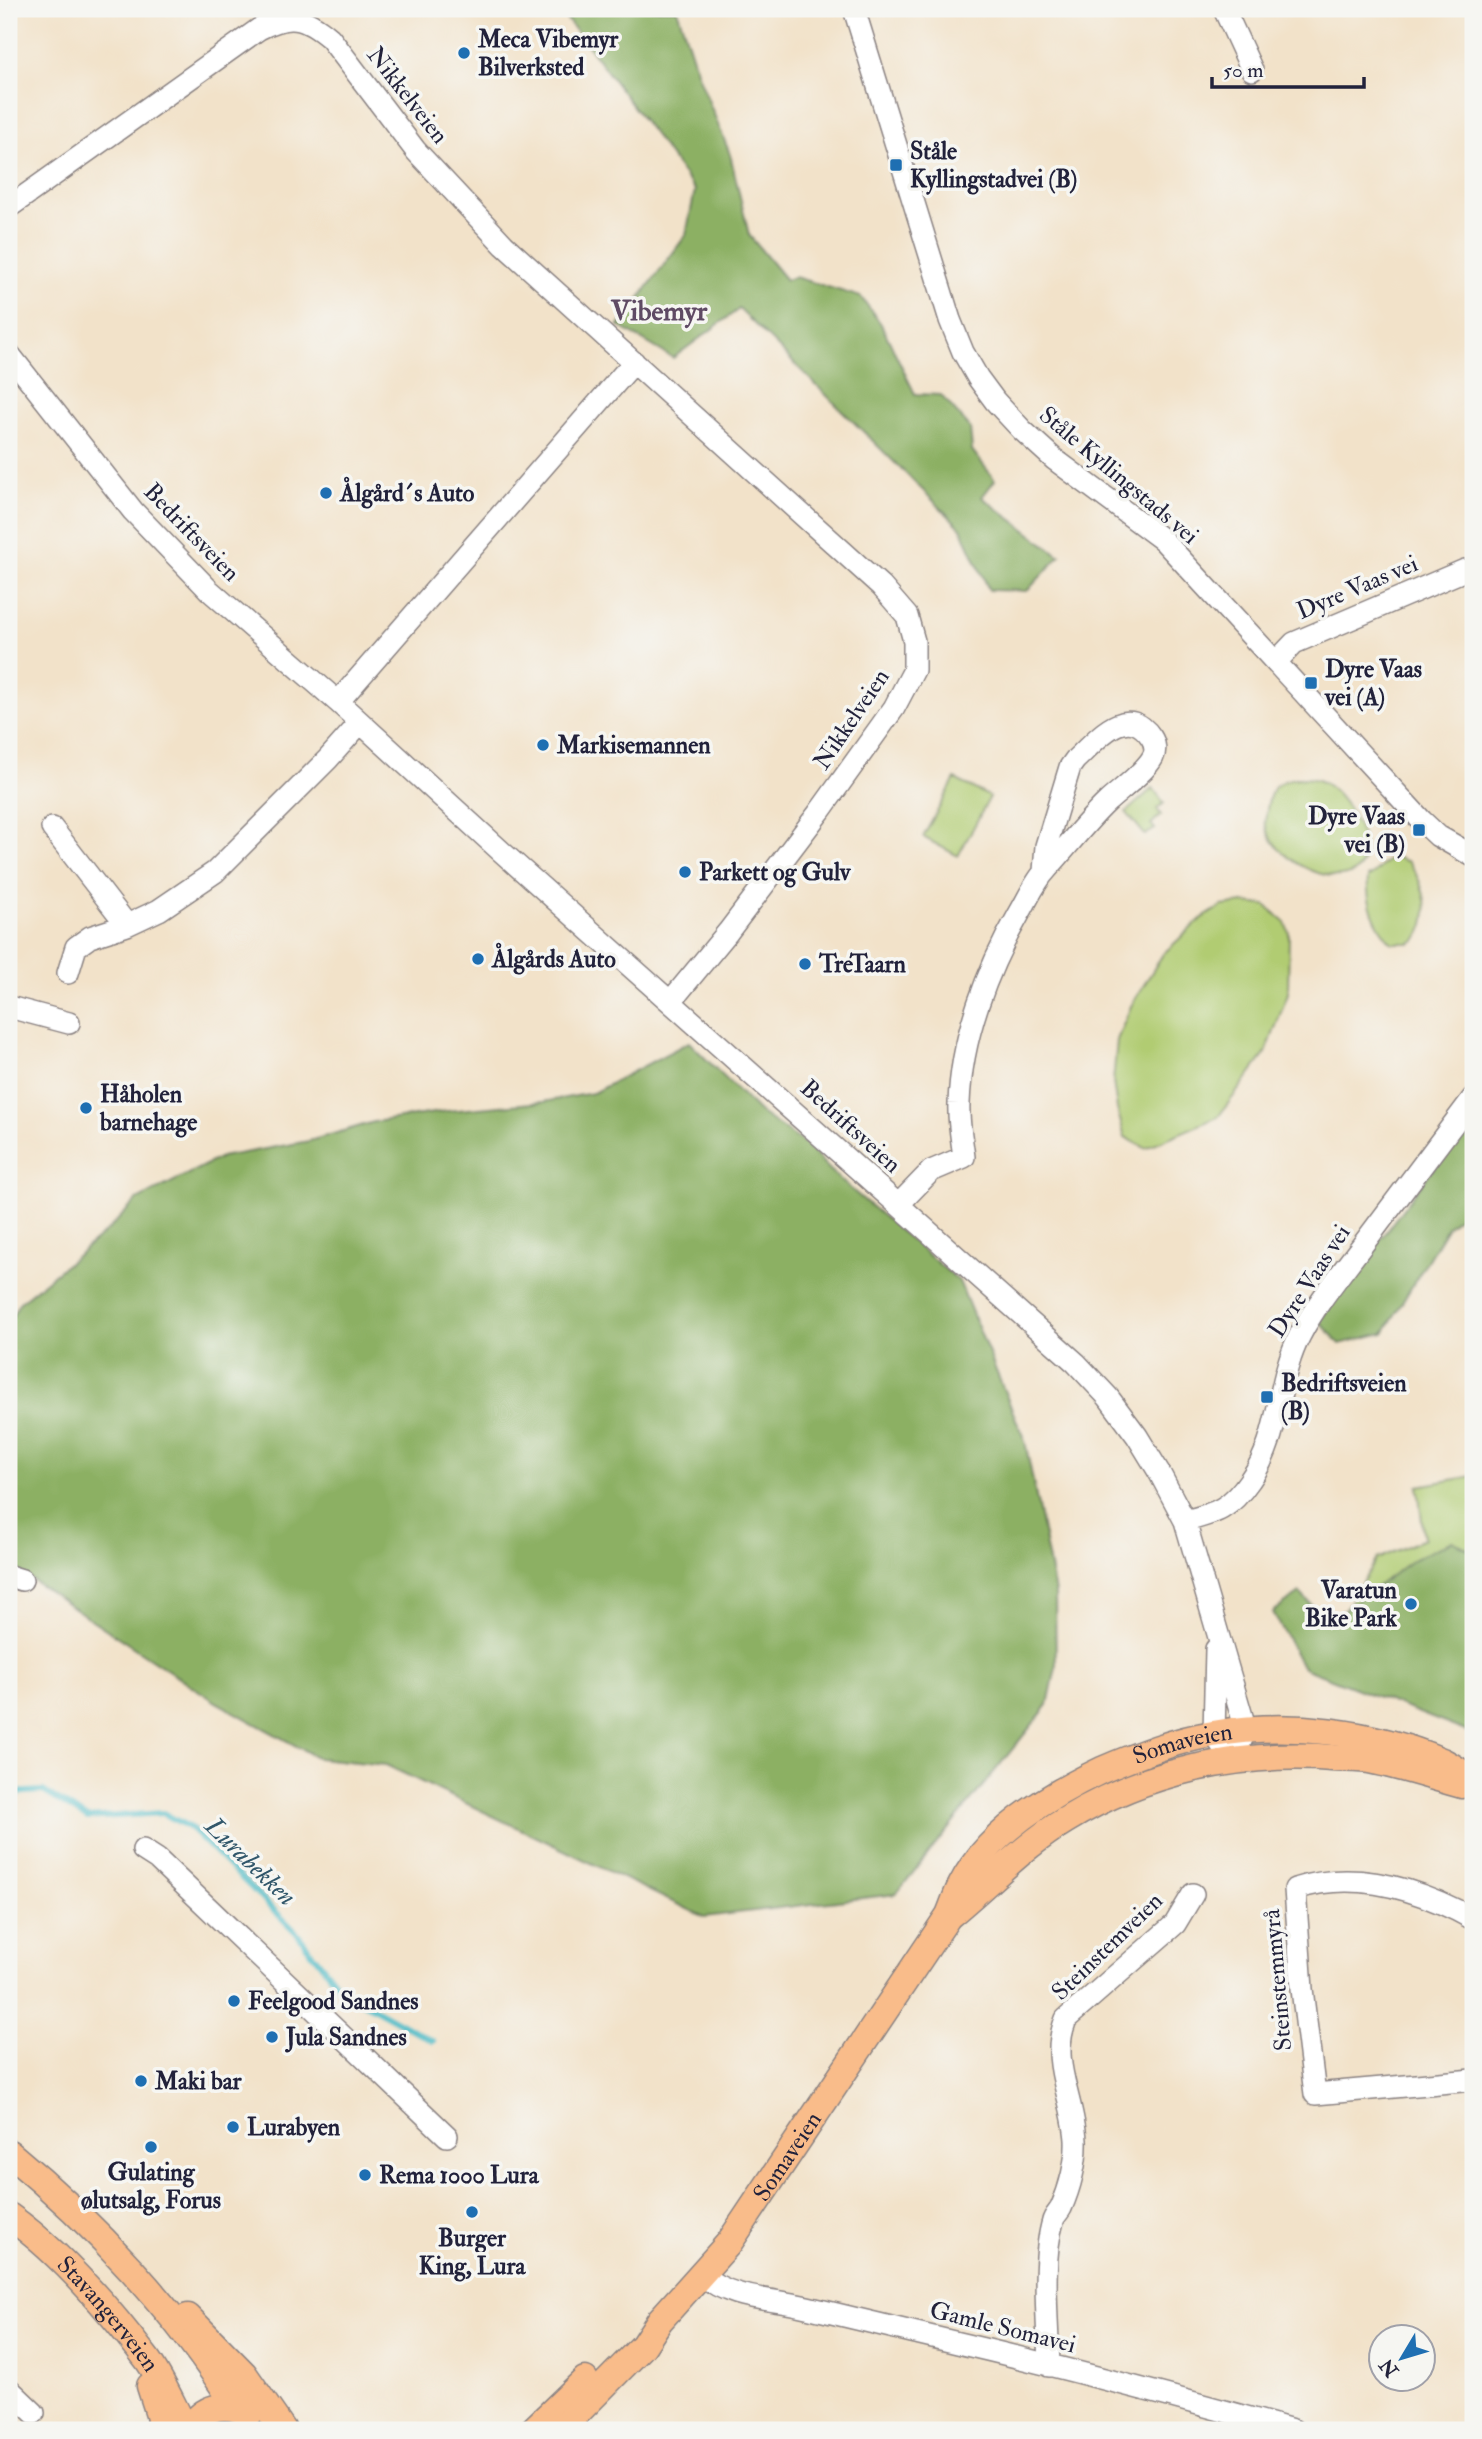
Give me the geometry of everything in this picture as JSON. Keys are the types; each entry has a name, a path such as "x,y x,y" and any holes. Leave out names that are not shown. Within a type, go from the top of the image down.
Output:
{"main road":[{"name":"Somaveien","path":"560,2430 643,2346 660,2320 729,2243 949,1915 961,1884 978,1861 1017,1821 1049,1797 1114,1765 1169,1744 1214,1734 1293,1728 1373,1739 1444,1762 1473,1780"},
{"name":"Somaveien","path":"949,1915 1036,1841 1064,1821 1122,1791 1193,1768 1263,1756 1298,1755 1372,1761 1473,1788"},
{"name":"Stavangerveien","path":"9,2153 60,2196 138,2277 220,2381 237,2408 250,2415 261,2430"},
{"name":"Stavangerveien","path":"9,2216 78,2277 148,2360 188,2430"},
{"path":"78,2277 146,2375 159,2414 161,2430"},
{"name":"Stavangerveien","path":"138,2277 219,2347 244,2374 283,2430"},
{"name":"Somaveien","path":"533,2430 634,2337 660,2320"},
{"path":"188,2430 195,2419 208,2410 223,2406 237,2408"}],"street":[{"name":"Ståle Kyllingstads vei","path":"854,9 941,293 963,352 995,401 1054,459 1163,540 1422,821 1438,836 1473,856"},
{"path":"1224,9 1252,70"},
{"name":"Nikkelveien","path":"9,207 259,29 277,20 303,20 316,26 330,38 416,151 496,236 881,586 907,616 914,641 914,670 894,708 767,882 671,1001"},
{"name":"Bedriftsveien","path":"9,354 133,511 209,590 899,1204 1076,1363 1108,1397 1145,1448 1185,1521 1246,1730"},
{"path":"338,702 634,362"},
{"name":"Dyre Vaas vei","path":"1276,662 1294,643 1465,569"},
{"path":"899,1204 931,1171 964,1157 960,1128 961,1078 977,1012 1002,943 1044,872 1093,816 1151,761 1155,746 1151,737 1142,729 1127,722 1111,726 1070,767 1046,846 1044,872"},
{"path":"68,973 76,947 90,937 127,925 159,910 215,872 359,724"},
{"path":"52,828 127,925"},
{"path":"9,1007 69,1023"},
{"name":"Dyre Vaas vei","path":"1185,1521 1215,1514 1234,1500 1252,1479 1274,1422 1287,1368 1301,1331 1473,1098"},
{"name":"Bedriftsveien","path":"1214,1734 1216,1633"},
{"path":"1232,1760 1246,1730"},
{"path":"1214,1734 1232,1760"},
{"path":"143,1850 157,1858 447,2136"},
{"name":"Steinstemmyrå","path":"1473,1919 1428,1896 1386,1884 1314,1883 1296,1889 1301,1989 1315,2094 1473,2080"},
{"name":"Steinstemveien","path":"1049,2366 1047,2253 1053,2218 1060,2209 1071,2175 1076,2142 1058,2053 1059,2036 1066,2019 1175,1924 1193,1894"},
{"name":"Gamle Somavei","path":"702,2275 714,2286 730,2293 805,2306 1149,2390 1293,2430"},
{"path":"9,2389 34,2413"}],"green space":[{"path":"558,9 677,9 699,77 730,154 749,235 786,280 795,277 861,297 881,324 915,394 941,395 970,428 972,450 995,480 982,497 1060,556 1027,591 989,590 961,528 739,309 673,358 619,326 686,235 695,190"},
{"path":"1295,778 1323,782 1346,804 1365,848 1363,861 1356,871 1341,876 1319,873 1307,869 1276,846 1265,821 1271,793 1280,783"},
{"path":"955,779 990,797 958,856 923,837"},
{"path":"1153,788 1164,803 1157,809 1161,815 1151,824 1155,829 1145,835 1126,812"},
{"path":"1395,857 1409,862 1419,880 1425,900 1422,930 1417,939 1410,943 1392,943 1376,921 1368,895 1368,877"},
{"path":"1243,903 1265,905 1285,922 1289,933 1288,993 1266,1053 1218,1117 1145,1148 1125,1137 1117,1109 1113,1082 1117,1040 1131,1006 1163,954 1201,919 1222,906"},
{"path":"689,1042 759,1112 804,1143 838,1178 959,1281 1025,1441 1055,1592 1056,1667 1048,1705 896,1894 704,1917 386,1765 318,1758 216,1702 9,1565 9,1323 19,1303 108,1230 137,1200 221,1157 309,1141 374,1122 447,1111 543,1102 593,1093"},
{"path":"1473,1115 1473,1205 1448,1226 1384,1333 1340,1344 1319,1321"},
{"name":"Varatun Bike Park","path":"1473,1476 1473,1710 1320,1649 1377,1559 1424,1539 1418,1486"},
{"name":"Varatun Bike Park","path":"1452,1541 1473,1551 1473,1734 1303,1668 1273,1612 1300,1593 1328,1622 1414,1559"}],"waterway":[{"name":"Lurabekken","path":"9,1793 43,1791 87,1818 163,1813 192,1829 295,1931 342,1991 433,2041"}],"place":[{"name":"Meca Vibemyr Bilverksted","path":"464,53"},
{"name":"Ståle Kyllingstadvei (B)","path":"896,165"},
{"name":"Ålgård´s Auto","path":"326,493"},
{"name":"Dyre Vaas vei (A)","path":"1311,683"},
{"name":"Markisemannen","path":"543,745"},
{"name":"Dyre Vaas vei (B)","path":"1419,830"},
{"name":"Parkett og Gulv","path":"685,872"},
{"name":"Ålgårds Auto","path":"478,959"},
{"name":"TreTaarn","path":"805,964"},
{"name":"Håholen barnehage","path":"86,1108"},
{"name":"Bedriftsveien (B)","path":"1267,1397"},
{"name":"Varatun Bike Park","path":"1411,1604"},
{"name":"Feelgood Sandnes","path":"234,2001"},
{"name":"Jula Sandnes","path":"272,2037"},
{"name":"Maki bar","path":"141,2081"},
{"name":"Lurabyen","path":"233,2127"},
{"name":"Gulating ølutsalg, Forus","path":"151,2147"},
{"name":"Rema 1000 Lura","path":"365,2175"},
{"name":"Burger King, Lura","path":"472,2212"}],"district":[{"name":"Vibemyr","path":"659,310"}]}
